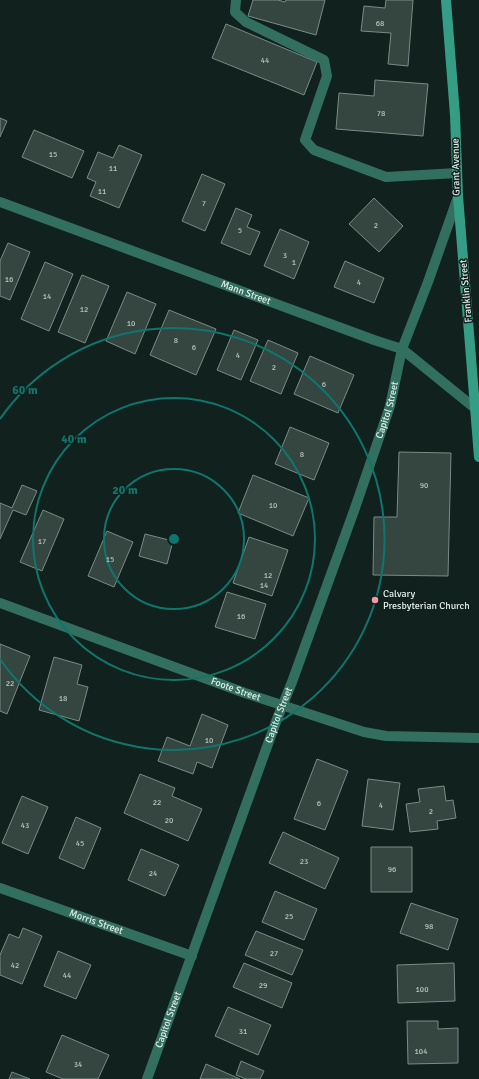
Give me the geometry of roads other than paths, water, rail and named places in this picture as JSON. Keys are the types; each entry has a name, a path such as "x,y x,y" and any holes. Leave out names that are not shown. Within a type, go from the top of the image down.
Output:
{"street":[{"path":"236,0 235,12 246,22 324,60 327,76 305,140 314,150 386,177 457,173"},
{"name":"Grant Avenue","path":"402,348 428,282 458,196 455,115 446,0"},
{"name":"Franklin Street","path":"458,196 477,409 479,457"},
{"name":"Mann Street","path":"0,202 374,340 402,348 477,409"},
{"name":"Capitol Street","path":"147,1079 355,508 390,406 402,348"},
{"name":"Foote Street","path":"0,603 245,693 364,732 386,736 479,738"},
{"name":"Morris Street","path":"0,888 192,956"}],"place":[{"name":"Calvary Presbyterian Church","path":"375,600"}]}
